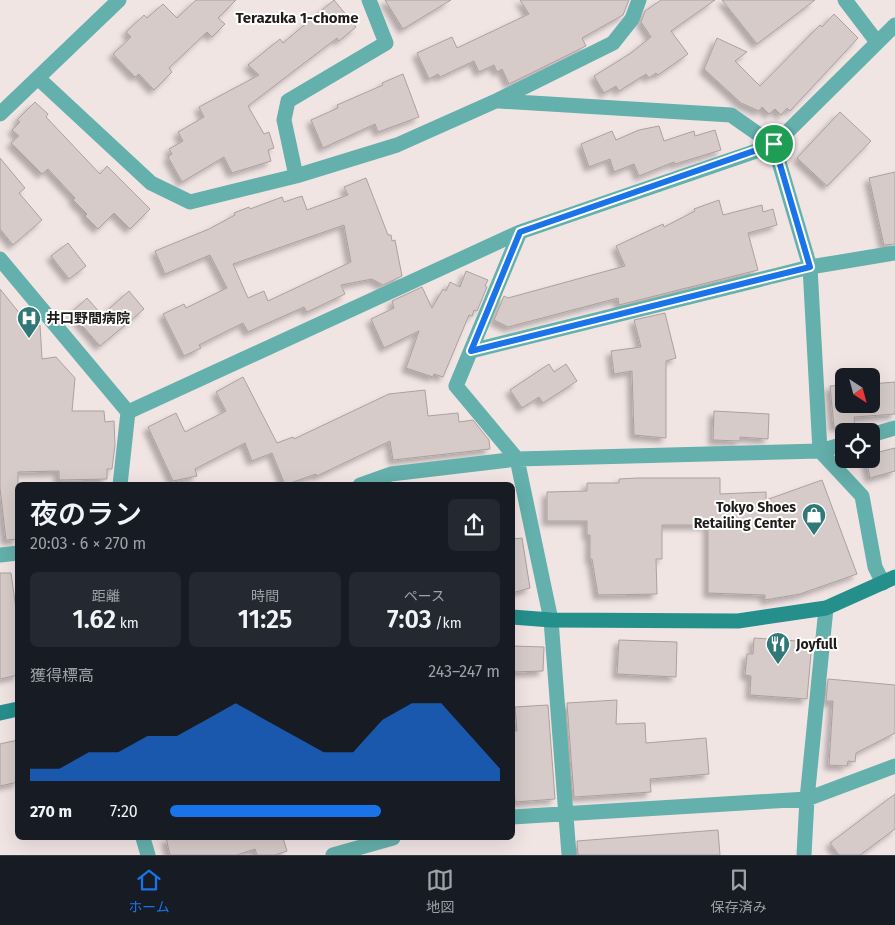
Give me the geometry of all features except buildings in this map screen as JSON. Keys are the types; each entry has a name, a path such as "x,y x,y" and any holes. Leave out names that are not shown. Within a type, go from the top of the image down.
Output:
{"street":[{"path":"0,114 119,0"},
{"path":"296,176 284,120 288,101 386,43 369,0"},
{"path":"38,78 151,184 190,202 296,176 397,145 498,100 613,42 632,18 639,0"},
{"path":"845,0 877,42"},
{"path":"128,412 520,232 774,144 895,25"},
{"path":"498,100 731,115 774,144 810,267 820,451 862,496 874,567 889,580 826,608 738,621 551,620 515,617"},
{"path":"520,232 456,386 517,459 551,620 569,855"},
{"path":"471,351 810,267 895,253"},
{"path":"0,259 128,412 120,482"},
{"path":"880,432 895,428"},
{"path":"368,482 391,474 517,459 820,451 835,447"},
{"path":"0,555 15,553"},
{"path":"804,855 807,799 826,608"},
{"path":"0,713 15,710"},
{"path":"515,817 807,799 895,766"},
{"path":"144,840 148,855"},
{"path":"333,855 386,840"}],"place":[{"name":"井口野間病院","path":"29,339"},
{"name":"Tokyo Shoes Retailing Center","path":"814,536"},
{"name":"Joyfull","path":"778,665"}],"district":[{"name":"Terazuka 1-chome","path":"297,18"}],"route":[{"path":"774,144 810,267 471,351 520,232 774,144"}]}
